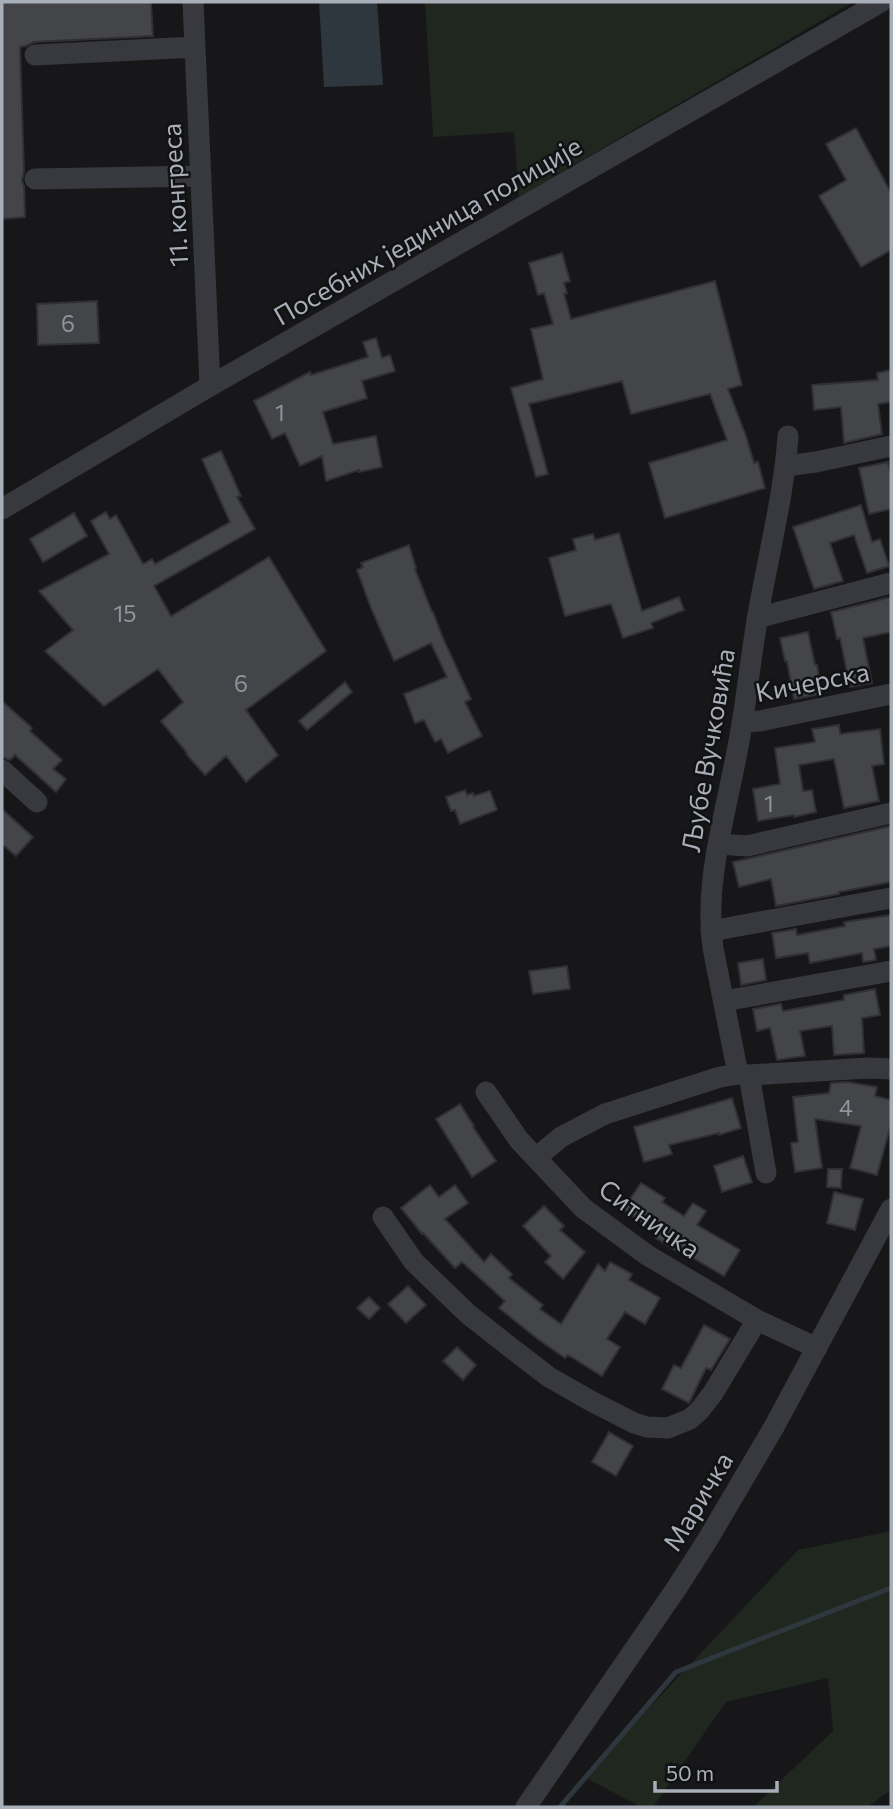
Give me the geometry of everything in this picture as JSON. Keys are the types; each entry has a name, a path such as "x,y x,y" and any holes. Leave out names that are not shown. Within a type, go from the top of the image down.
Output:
{"street":[{"name":"11. конгреса","path":"193,2 210,386"},
{"name":"Посебних јединица полиције","path":"2,509 210,386 881,2"},
{"path":"35,55 195,47"},
{"path":"35,179 201,176"},
{"name":"Љубе Вучковића","path":"766,1173 724,1000 711,931 719,844 743,722 757,618 786,466 788,436"},
{"path":"786,466 891,446"},
{"path":"757,618 891,583"},
{"name":"Кичерска","path":"743,722 760,721 891,694"},
{"path":"2,770 37,802"},
{"path":"719,844 747,846 891,814"},
{"path":"711,931 891,898"},
{"path":"724,1000 891,971"},
{"path":"536,1158 561,1137 605,1114 720,1077 891,1069"},
{"name":"Ситничка","path":"486,1092 519,1140 583,1208 647,1255 757,1320 817,1349"},
{"name":"Маричка","path":"526,1807 678,1586 774,1427 891,1209"},
{"path":"383,1217 414,1262 468,1314 549,1377 634,1423 647,1427 668,1428 690,1419 699,1411 713,1393 757,1320"}],"shaded area":[{"path":"319,2 377,2 383,85 324,87"},
{"path":"425,2 853,2 519,197 514,132 433,137"},
{"path":"891,1531 891,1790 867,1807 753,1807 833,1731 828,1678 726,1702 653,1807 641,1807 584,1777 798,1550"}],"building":[{"path":"2,2 151,2 153,36 34,42 20,47 25,217 2,219"},
{"path":"856,128 891,193 891,250 861,267 819,196 846,180 826,144"},
{"path":"562,253 570,281 564,283 567,293 564,294 571,319 715,281 742,385 728,389 754,463 758,462 765,488 665,518 649,463 727,440 710,394 631,414 622,381 529,404 548,474 536,477 511,388 543,379 531,329 553,324 544,293 538,295 529,263"},
{"path":"97,301 99,343 38,345 37,304"},
{"path":"376,338 382,358 390,355 395,371 362,381 367,398 323,412 333,444 376,436 382,467 359,470 326,481 322,456 300,466 285,433 272,439 254,401 310,372 311,375 368,357 363,342"},
{"path":"891,370 891,402 878,404 882,434 844,443 841,407 814,410 812,385 878,380 877,373"},
{"path":"221,451 241,496 237,497 255,529 154,586 171,616 269,557 326,651 246,710 278,755 246,782 226,756 205,775 186,754 161,721 183,702 158,669 104,706 45,651 73,630 39,591 109,554 91,521 106,512 110,519 116,515 143,564 152,559 155,564 230,522 202,459"},
{"path":"888,462 891,475 891,509 869,514 859,468"},
{"path":"861,505 872,542 880,539 889,566 867,573 854,535 830,543 843,581 814,589 793,527"},
{"path":"74,513 87,536 43,562 30,539"},
{"path":"619,533 642,611 679,597 684,610 651,623 653,628 623,638 611,604 565,616 549,558 576,550 573,539 593,534 595,540"},
{"path":"409,545 415,569 432,612 471,699 465,702 482,736 448,753 441,739 435,742 424,720 415,723 404,694 447,677 431,643 394,661 357,570 363,567 361,563"},
{"path":"891,597 891,632 863,638 872,683 850,687 840,638 837,639 831,612"},
{"path":"808,632 822,694 794,699 780,638"},
{"path":"345,682 352,692 307,730 299,721"},
{"path":"2,701 62,760 53,769 66,779 56,792 15,755 10,760 2,757"},
{"path":"839,725 840,734 880,729 884,764 872,766 879,801 844,808 834,759 799,765 803,791 812,790 816,812 758,821 753,789 780,784 775,748 815,742 812,729"},
{"path":"465,790 467,795 473,793 474,796 490,791 497,810 460,824 446,797"},
{"path":"2,809 33,837 16,856 2,844"},
{"path":"891,826 891,882 776,906 771,879 739,887 733,862"},
{"path":"891,915 891,946 874,949 876,960 863,962 862,953 810,963 808,953 776,958 772,933 796,929 797,935 845,926 844,922"},
{"path":"763,959 766,980 741,985 738,963"},
{"path":"567,966 570,989 533,994 529,971"},
{"path":"875,989 880,1015 862,1018 864,1053 834,1055 832,1026 800,1031 805,1056 777,1060 770,1028 757,1031 753,1009 781,1004 783,1011 844,1000 844,995"},
{"path":"848,1082 877,1087 875,1096 891,1100 891,1124 877,1175 850,1168 861,1126 815,1119 822,1168 795,1172 791,1143 798,1142 793,1097 829,1093 831,1083"},
{"path":"732,1098 741,1128 669,1145 672,1154 644,1162 634,1127"},
{"path":"460,1104 496,1161 472,1177 436,1119"},
{"path":"743,1156 752,1182 722,1192 714,1166"},
{"path":"828,1169 842,1169 841,1188 827,1187"},
{"path":"641,1183 665,1198 662,1202 684,1216 693,1203 706,1211 697,1225 740,1250 724,1276 656,1238 659,1234 623,1209"},
{"path":"430,1185 439,1197 455,1185 468,1203 445,1219 484,1262 491,1254 512,1274 509,1278 543,1305 540,1309 561,1324 598,1264 605,1271 610,1262 632,1274 629,1280 660,1298 645,1324 625,1312 607,1339 620,1347 602,1376 568,1355 565,1358 539,1340 499,1308 505,1301 462,1262 455,1268 422,1234 401,1208"},
{"path":"834,1192 863,1199 855,1230 827,1223"},
{"path":"544,1206 564,1226 560,1230 585,1252 563,1279 545,1262 551,1256 523,1226"},
{"path":"408,1286 426,1305 406,1323 388,1304"},
{"path":"369,1297 380,1308 369,1319 357,1308"},
{"path":"704,1325 730,1339 711,1370 706,1368 689,1403 662,1389 674,1365 681,1368"},
{"path":"457,1347 476,1365 463,1380 443,1361"},
{"path":"609,1432 633,1446 616,1476 592,1462"}],"waterway":[{"path":"560,1807 676,1672 891,1588"}]}
